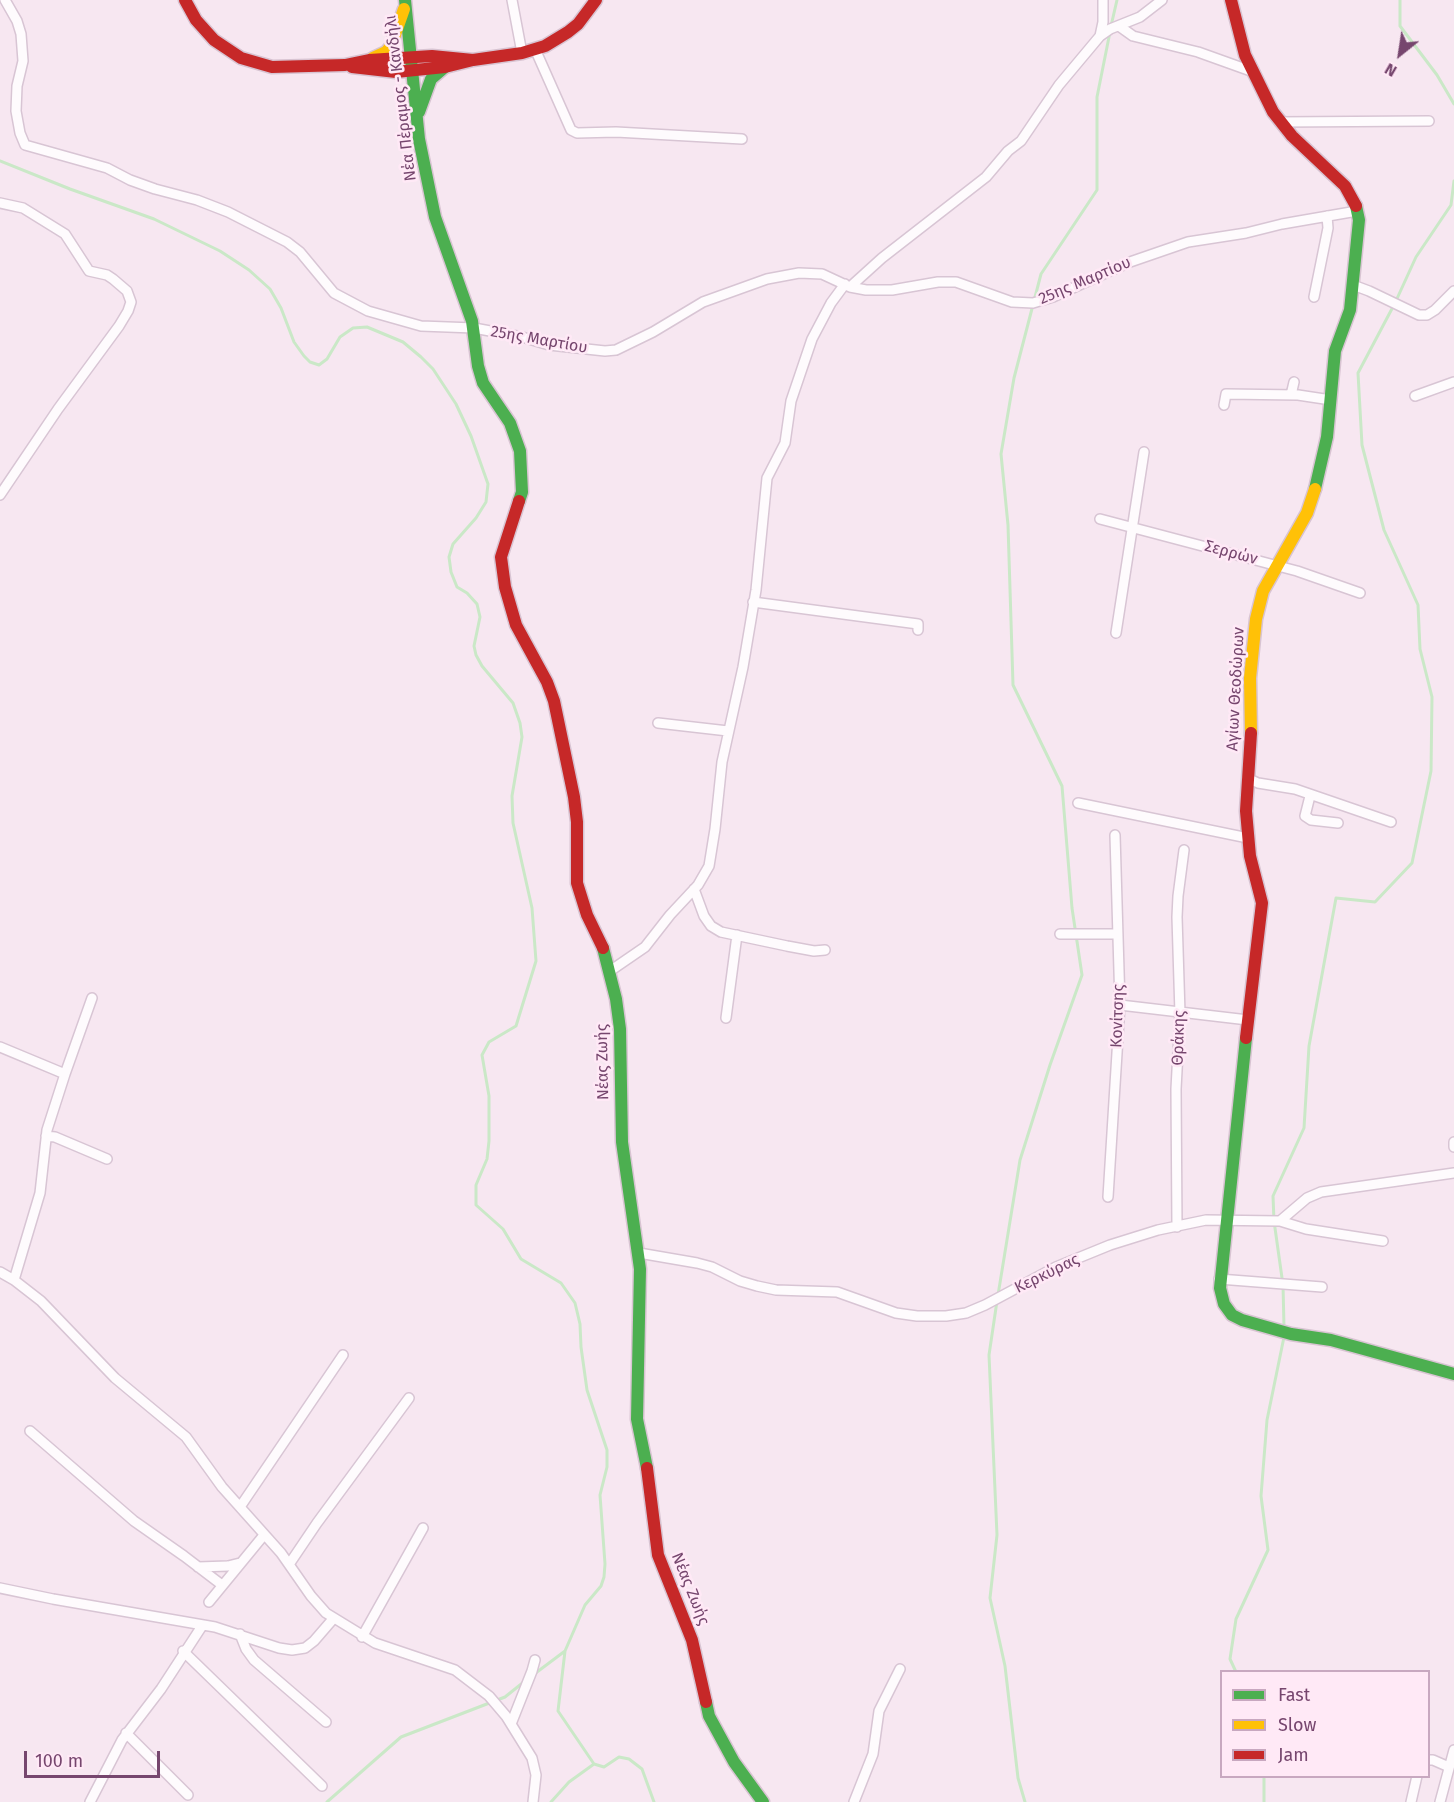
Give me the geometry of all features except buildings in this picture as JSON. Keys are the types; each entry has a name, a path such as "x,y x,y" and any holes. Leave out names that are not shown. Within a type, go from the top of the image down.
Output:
{"street":[{"name":"25ης Μαρτίου","path":"5,0 17,21 21,34 23,61 17,86 16,111 25,145 107,168 130,180 213,206 255,225 287,242 300,252 334,293 368,311 421,326 474,328 522,337 549,345 615,350 653,332 704,302 767,279 799,273 822,274 848,286 878,291 938,282 956,282 990,292 1012,302 1033,303 1053,297 1130,262 1181,244 1357,211"},
{"path":"184,0 196,20 214,40 241,58 272,67 345,65 369,60 432,56 473,60"},
{"path":"512,0 522,53"},
{"path":"345,65 386,72 412,71 522,53 557,40 586,15 596,0"},
{"path":"610,971 645,947 704,876 712,852 722,762 743,667 753,602 767,478 785,443 794,390 812,339 831,303 882,258 986,177 1008,151 1021,141 1059,85 1100,36 1140,17 1162,0"},
{"name":"Αγίων Θεοδώρων","path":"1219,1279 1262,903 1252,867 1246,812 1252,716 1250,678 1256,619 1263,591 1312,501 1328,436 1335,351 1350,310 1359,231 1353,197 1345,186 1279,122 1251,71 1241,44 1231,0"},
{"name":"Νέα Πέραμος - Κανδήλι","path":"406,1 421,153 435,217 474,328"},
{"path":"369,60 379,56 391,46 406,1"},
{"path":"1100,2 1103,22 1100,36"},
{"path":"1119,27 1132,36 1198,52 1251,71"},
{"path":"535,49 563,116 571,130 577,133 616,132 742,139"},
{"path":"417,118 423,95 431,79 445,67"},
{"path":"1279,122 1429,121"},
{"path":"0,202 24,208 65,234 89,271 107,275 113,279 127,291 131,302 119,326 58,409 0,495"},
{"path":"1314,297 1328,228 1327,216"},
{"path":"1353,285 1419,315 1427,315 1435,310 1454,291"},
{"name":"Νέας Ζωής","path":"474,328 478,366 483,383 514,432 521,459 522,492 501,557 505,587 516,626 547,682 554,701 574,797 577,822 577,883 587,915 605,953 620,1029 622,1142 640,1269 637,1419 650,1485 657,1555 692,1640 709,1716 734,1762 760,1801"},
{"path":"1292,395 1294,381"},
{"path":"1415,396 1454,382"},
{"path":"1224,405 1226,394 1292,395 1331,400"},
{"path":"1116,633 1144,452"},
{"name":"Σερρών","path":"1100,519 1318,577 1360,593"},
{"path":"753,602 918,624 918,630"},
{"path":"658,723 728,731"},
{"path":"1247,778 1258,783 1295,789 1391,822"},
{"path":"1310,796 1305,816 1311,820 1338,823"},
{"path":"1078,803 1248,838"},
{"name":"Κονίτσης","path":"1108,1197 1120,1005 1115,835"},
{"name":"Θράκης","path":"1177,1227 1176,1089 1180,1014 1177,917 1184,850"},
{"path":"694,889 704,916 711,926 721,932 814,951 825,950"},
{"path":"1060,934 1118,934"},
{"path":"726,1018 737,935"},
{"path":"14,1280 40,1193 46,1136 92,998"},
{"path":"1120,1005 1180,1014 1248,1020"},
{"path":"0,1047 65,1074"},
{"path":"46,1136 55,1137 107,1159"},
{"path":"1454,1142 1454,1147"},
{"path":"1280,1221 1307,1198 1328,1190 1454,1173"},
{"name":"Κερκύρας","path":"639,1252 712,1267 740,1281 776,1290 837,1292 896,1313 946,1316 966,1313 985,1305 1056,1267 1110,1245 1158,1230 1206,1220 1280,1221 1306,1229 1383,1241"},
{"path":"0,1272 41,1301 115,1378 179,1430 222,1487 290,1563 311,1596 333,1619 390,1650 455,1670 489,1696 528,1750 536,1775 533,1802"},
{"path":"1322,1287 1219,1279 1224,1304 1232,1315 1242,1320 1291,1334 1331,1340 1454,1374"},
{"path":"240,1508 343,1355"},
{"path":"290,1563 409,1398"},
{"path":"30,1431 134,1521 222,1585"},
{"path":"362,1636 423,1528"},
{"path":"209,1602 264,1535"},
{"path":"198,1567 228,1566 240,1563"},
{"path":"0,1588 215,1627 270,1646 292,1650 304,1648 314,1641 333,1619"},
{"path":"90,1802 126,1733 161,1689 183,1651 202,1626"},
{"path":"240,1634 246,1649 254,1660 326,1722"},
{"path":"183,1651 322,1786"},
{"path":"511,1724 535,1660"},
{"path":"854,1802 873,1754 879,1711 900,1669"},
{"path":"126,1733 188,1795"},
{"path":"1440,1802 1454,1750"},
{"path":"1430,1760 1449,1767"},
{"path":"1411,1802 1417,1778"}],"waterway":[{"path":"1111,26 1117,0"},
{"path":"1400,0 1400,26 1437,75 1454,104"},
{"path":"998,1295 1020,1160 1082,975 1072,908 1062,786 1013,685 1008,525 1001,454 1014,378 1041,274 1097,190 1097,97 1110,32"},
{"path":"0,161 154,219 220,251 249,270 270,289 281,308 294,342 310,362 319,365 327,359 340,337 353,328 367,327 403,342 433,369 456,404 471,436 488,484 486,502 476,518 453,544 449,557 451,572 457,587 467,593 477,604 480,617 474,646 476,655 482,666 513,703 520,723 522,737 512,796 513,823 532,908 536,961 516,1026 489,1042 482,1055 489,1096 489,1141 487,1159 476,1185 476,1205 503,1229 521,1259 561,1283 575,1303 580,1324 587,1390 607,1450 607,1467 600,1495 605,1564 601,1586 585,1605 565,1651 558,1711 594,1764 604,1767 619,1757 629,1759 642,1769 654,1802"},
{"path":"1284,1327 1283,1285 1273,1196 1304,1128 1309,1046 1336,898 1375,902 1412,863 1431,771 1432,697 1420,649 1418,605 1384,530 1362,445 1358,373 1416,257 1451,205 1454,181"},
{"path":"997,1301 989,1355 997,1535 990,1598 1005,1666 1018,1778 1025,1802"},
{"path":"1235,1670 1230,1659 1236,1619 1268,1550 1261,1496 1267,1420 1284,1337"},
{"path":"533,1675 565,1651"},
{"path":"327,1802 401,1737 505,1697 525,1681"},
{"path":"551,1802 569,1782 594,1764"},
{"path":"1264,1778 1264,1802"}],"traffic: fast":[{"path":"405,0 419,139 435,217 472,321 478,366 483,383 510,423 520,451 522,492 519,501"},
{"path":"419,112 431,79 445,67"},
{"path":"1315,489 1327,437 1335,351 1350,310 1359,220 1356,206"},
{"path":"603,948 616,999 620,1029 622,1142 640,1269 637,1419 647,1468"},
{"path":"1246,1038 1220,1288 1224,1304 1232,1315 1242,1320 1291,1334 1331,1340 1454,1374"},
{"path":"706,1702 709,1716 734,1762 763,1802"}],"traffic: slow":[{"path":"373,58 386,52 391,46 404,9"},
{"path":"1251,733 1250,678 1256,619 1263,591 1307,513 1315,489"}],"traffic: jam":[{"path":"185,0 196,20 214,40 241,58 272,67 345,65 369,60 432,56 473,60"},
{"path":"352,67 396,72 445,67 473,60 522,53 545,46 568,32 578,24 596,0"},
{"path":"1231,0 1245,55 1273,112 1292,136 1345,186 1356,206"},
{"path":"519,501 501,557 505,587 516,625 547,682 554,701 574,797 577,822 577,883 587,915 603,948"},
{"path":"1246,1038 1262,903 1250,856 1246,811 1251,733"},
{"path":"647,1468 658,1555 692,1640 706,1702"}]}
